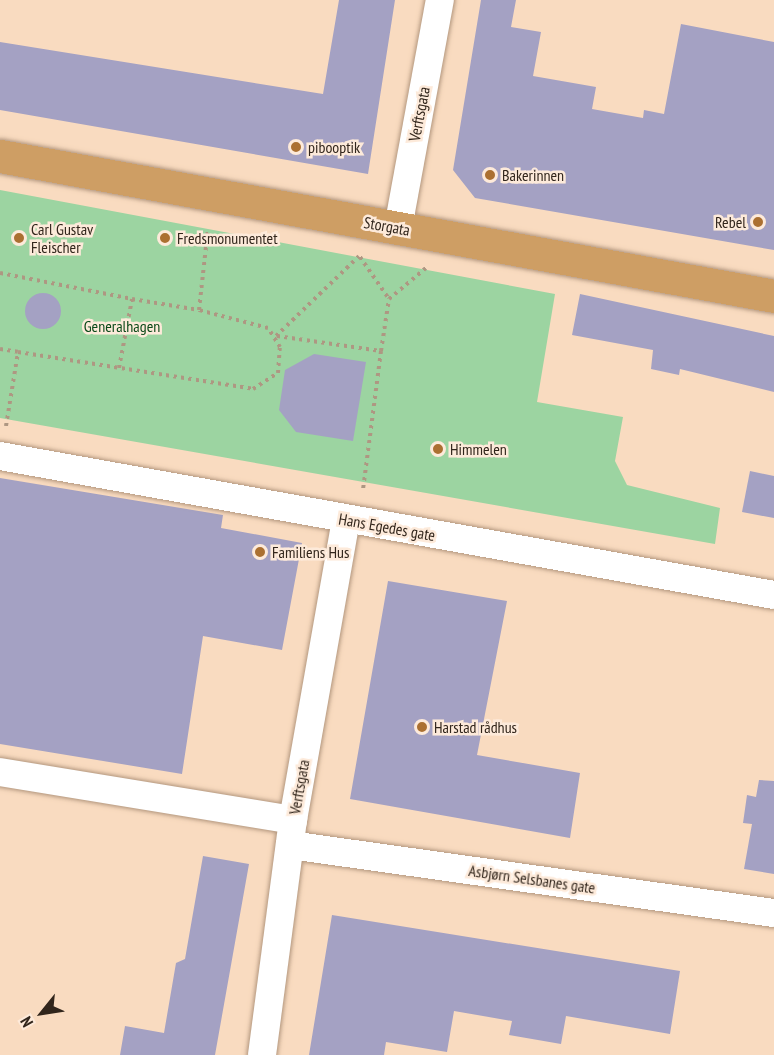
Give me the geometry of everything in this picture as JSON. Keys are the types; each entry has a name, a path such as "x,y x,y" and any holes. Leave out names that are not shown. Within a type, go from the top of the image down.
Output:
{"highway":[{"name":"Storgata","path":"0,156 774,297"}],"street":[{"name":"Verftsgata","path":"398,228 440,0"},
{"name":"Hans Egedes gate","path":"3,443 346,520 774,596"},
{"name":"Verftsgata","path":"262,1055 291,832 346,520"},
{"name":"Asbjørn Selsbanes gate","path":"0,772 291,832 774,913"}],"path":[{"path":"199,310 209,221"},
{"path":"352,248 389,299"},
{"path":"276,336 360,258"},
{"path":"362,494 389,299 434,261"},
{"path":"0,273 199,310 256,323 276,336 381,351"},
{"path":"119,368 132,299"},
{"path":"0,349 253,389 278,373 276,336"},
{"path":"3,443 18,352"}],"green space":[{"name":"Generalhagen","path":"0,190 555,294 537,402 623,417 615,461 627,485 720,508 715,544 0,418"}],"building":[{"path":"339,0 395,0 368,174 0,110 0,42 323,94"},
{"path":"481,0 516,0 511,27 541,32 533,76 596,87 592,109 643,118 644,110 664,114 681,24 774,42 774,250 475,198 453,170"},
{"path":"43,293 56,298 61,311 56,324 43,329 30,324 25,311 30,298"},
{"path":"580,294 774,336 774,392 680,369 679,375 651,369 653,350 572,335"},
{"path":"314,354 366,362 353,441 296,432 279,410 285,370"},
{"path":"750,471 774,476 774,518 742,512"},
{"path":"0,478 223,515 221,528 302,543 282,650 203,636 182,774 0,744"},
{"name":"Harstad rådhus","path":"388,581 507,601 477,755 580,773 570,838 350,799"},
{"path":"759,780 774,781 774,874 744,869 752,824 743,823 747,795 756,797"},
{"path":"203,856 249,864 215,1055 120,1055 125,1026 164,1033 176,963 185,959"},
{"path":"332,915 680,971 670,1034 566,1016 561,1044 509,1035 512,1021 454,1011 447,1052 386,1042 384,1055 309,1055"}],"place":[{"name":"pibooptik","path":"296,147"},
{"name":"Bakerinnen","path":"490,175"},
{"name":"Rebel","path":"758,222"},
{"name":"Carl Gustav Fleischer","path":"19,238"},
{"name":"Fredsmonumentet","path":"165,238"},
{"name":"Himmelen","path":"438,449"},
{"name":"Familiens Hus","path":"260,552"},
{"name":"Harstad rådhus","path":"422,727"}]}
